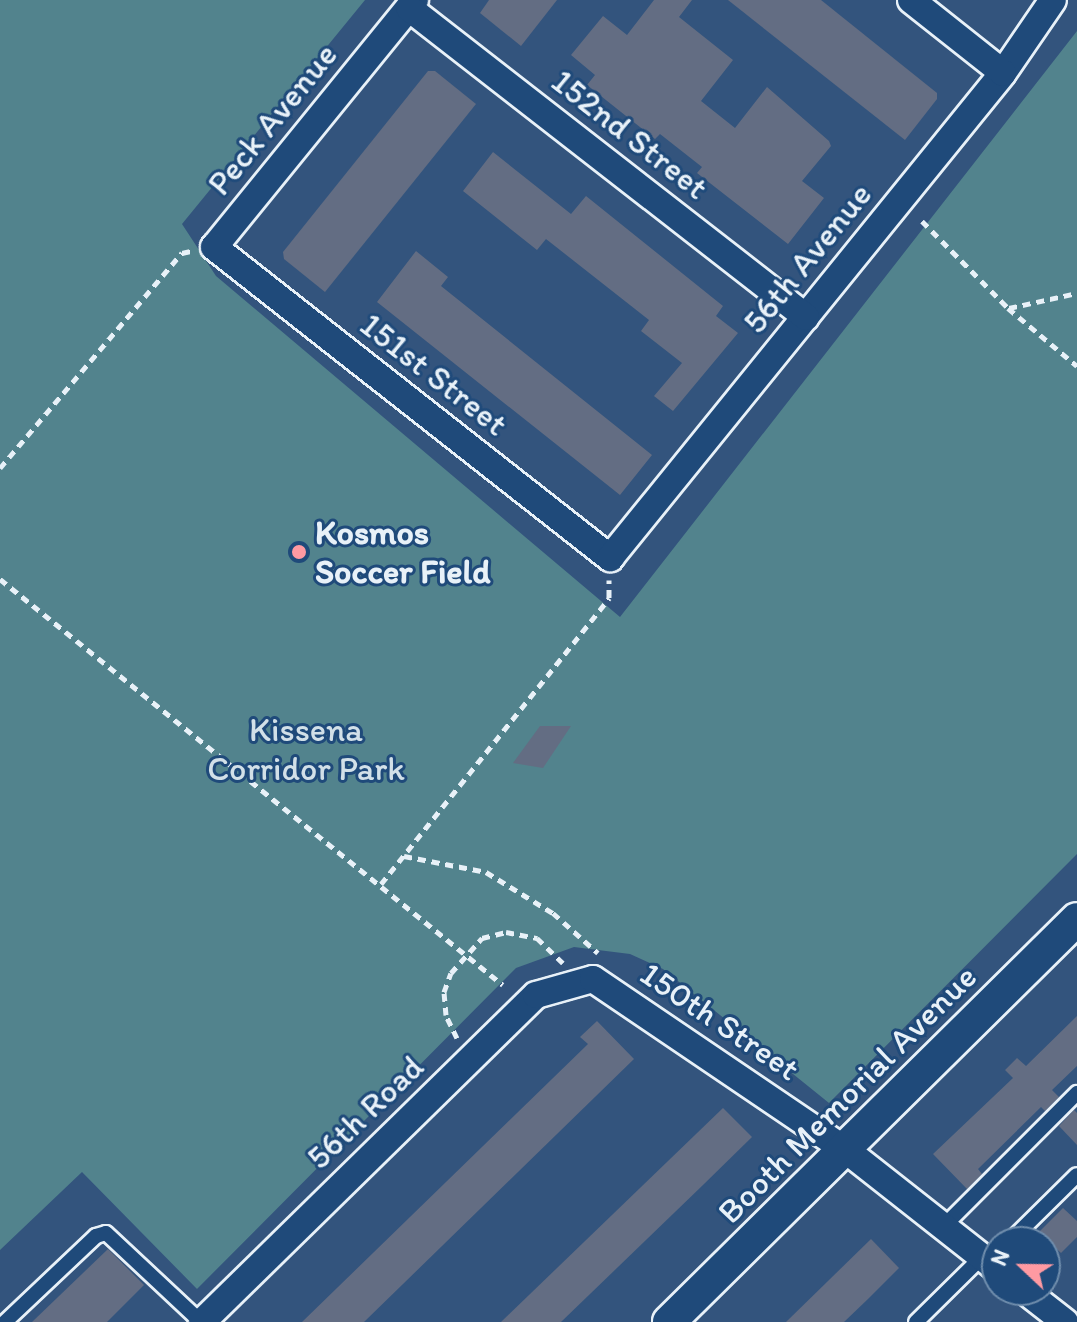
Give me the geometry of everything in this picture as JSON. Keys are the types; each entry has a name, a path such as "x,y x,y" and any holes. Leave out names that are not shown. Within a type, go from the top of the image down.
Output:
{"street":[{"path":"911,0 1003,73"},
{"name":"56th Avenue","path":"610,558 1003,73 1053,0"},
{"name":"Peck Avenue","path":"214,247 407,3"},
{"name":"152nd Street","path":"407,3 806,317"},
{"name":"151st Street","path":"214,247 610,558"},
{"name":"Booth Memorial Avenue","path":"669,1322 1077,919"},
{"name":"56th Road","path":"202,1322 536,995 588,971"},
{"name":"150th Street","path":"588,971 846,1150 981,1254"},
{"path":"1044,1306 1065,1322"}],"lane":[{"path":"943,1227 1077,1093"},
{"path":"1025,1226 1077,1175"},
{"path":"5,1322 96,1236 106,1233 116,1237 202,1322"},
{"path":"916,1322 981,1269"}],"path":[{"path":"922,221 1008,308 1077,366"},
{"path":"0,468 182,253 214,247"},
{"path":"1008,308 1077,293"},
{"path":"381,884 609,598 610,558"},
{"path":"0,579 503,985"},
{"path":"404,856 486,872 553,913 588,971"},
{"path":"477,1052 454,1035 446,1015 444,992 465,953 482,938 506,932 537,938 588,971"}],"green space":[{"name":"Kissena Corridor Park","path":"0,0 365,0 182,224 216,276 620,617 1077,31 1077,854 829,1103 663,969 630,954 574,947 516,968 197,1289 82,1172 0,1250"}],"building":[{"path":"489,0 557,0 521,46 480,13"},
{"path":"654,0 692,0 679,17 733,60 701,101 735,128 767,87 829,141 831,146 802,181 824,198 788,244 697,173 702,167 660,134 655,139 587,85 595,75 571,55 603,16 627,35"},
{"path":"728,0 821,0 937,93 937,99 905,140"},
{"path":"428,71 435,71 476,104 325,292 284,259 283,252"},
{"path":"493,152 571,214 586,196 723,306 716,316 738,333 673,411 654,396 682,363 641,331 649,320 546,239 537,250 463,191"},
{"path":"416,251 448,277 441,286 652,455 620,495 377,302"},
{"path":"540,726 571,726 543,768 513,763"},
{"path":"1077,1016 1077,1066 1052,1090 1059,1097 1045,1111 1041,1107 978,1169 982,1174 967,1189 933,1154 1013,1078 1005,1070 1017,1058 1026,1066"},
{"path":"597,1021 634,1059 364,1322 302,1322 588,1044 580,1037"},
{"path":"723,1108 752,1137 561,1322 501,1322"},
{"path":"1074,1110 1077,1113 1077,1145 1059,1126"},
{"path":"1063,1208 1077,1221 1077,1237 1061,1253 1061,1226 1045,1226"},
{"path":"871,1239 899,1268 868,1299 844,1322 786,1322"},
{"path":"108,1249 144,1285 107,1322 32,1322"}],"place":[{"name":"Kosmos Soccer Field","path":"299,552"}]}
